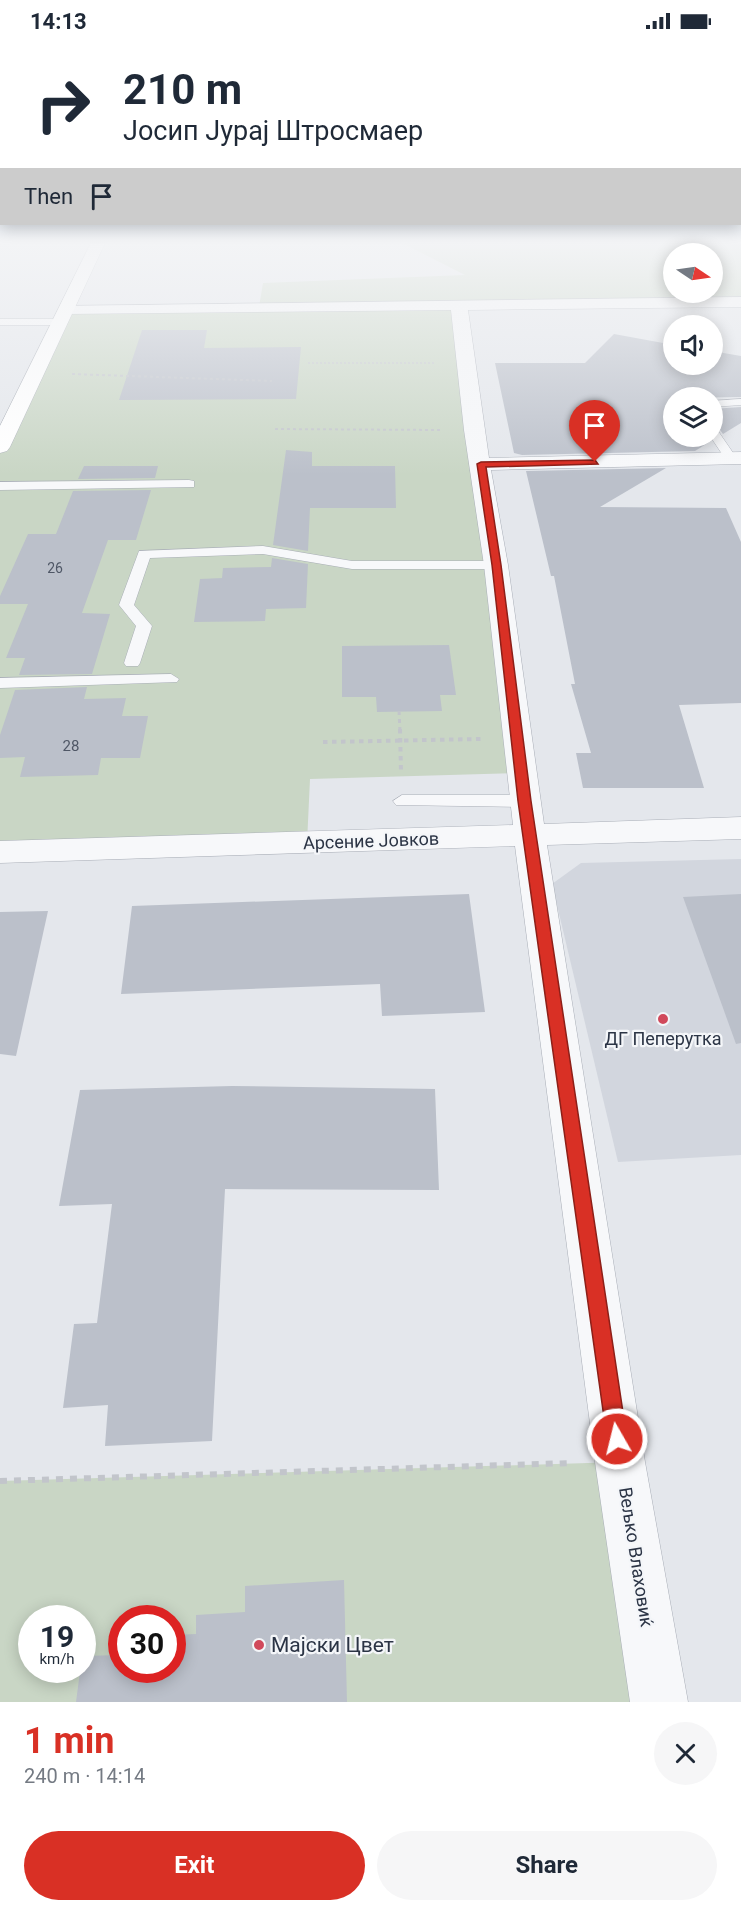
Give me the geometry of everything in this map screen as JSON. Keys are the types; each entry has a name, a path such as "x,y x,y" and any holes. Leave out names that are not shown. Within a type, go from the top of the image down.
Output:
{"main road":[{"path":"0,447 61,320"}],"street":[{"name":"Вељко Влаховиќ","path":"461,320 496,565 527,818 620,1462 660,1702"},
{"path":"478,447 738,464"},
{"name":"Арсение Јовков","path":"0,852 527,818 741,828"}],"lane":[{"path":"723,403 741,402"},
{"path":"723,445 738,464"},
{"path":"0,486 189,484"},
{"path":"132,663 144,626 126,605 144,554 263,550 352,565 496,565"},
{"path":"0,683 171,679"},
{"path":"402,801 527,818"}],"path":[{"path":"308,363 465,363"},
{"path":"34,373 272,381"},
{"path":"275,429 478,447"},
{"path":"399,711 402,801"},
{"path":"323,742 517,738"},
{"path":"0,1481 620,1462"}],"shaded area":[{"name":"ДГ Пеперутка","path":"741,859 741,1155 618,1162 552,884 581,863"}],"green space":[{"path":"61,320 461,320 521,773 310,779 307,843 0,852 0,447"},
{"path":"620,1462 659,1702 0,1702 0,1481"}],"building":[{"path":"142,330 207,330 204,348 301,347 296,399 119,400"},
{"path":"614,334 663,343 663,375 723,375 723,353 741,356 741,397 723,397 723,387 663,387 663,447 701,447 695,451 522,455 514,453 495,363 585,363"},
{"path":"741,407 741,423 723,434 723,408"},
{"path":"286,450 312,452 312,466 395,466 396,508 310,508 308,551 273,545"},
{"path":"84,466 158,466 155,478 78,479"},
{"path":"666,468 600,507 726,508 741,542 741,703 679,705 704,788 583,788 576,753 591,753 571,684 575,684 554,576 551,576 526,471"},
{"path":"151,490 136,540 108,540 82,613 110,614 92,674 19,675 25,658 6,658 28,604 0,604 0,596 28,534 56,534 73,491"},
{"path":"272,558 308,564 306,608 266,609 265,621 194,622 200,579 222,578 223,568 271,567"},
{"path":"449,645 456,695 440,695 442,711 377,712 376,697 342,697 342,646"},
{"path":"87,687 84,699 126,698 122,716 148,716 140,758 101,758 98,775 20,777 25,757 0,758 0,735 15,690"},
{"path":"469,894 485,1012 382,1016 380,984 121,994 132,906"},
{"path":"741,894 741,1043 736,1044 683,897"},
{"path":"48,911 16,1056 0,1054 0,912"},
{"path":"232,1086 435,1089 439,1190 225,1189 212,1441 105,1446 108,1405 63,1408 74,1324 97,1323 112,1204 59,1206 80,1090"},
{"name":"Мајски Цвет","path":"344,1580 347,1702 76,1702 78,1683 96,1683 96,1656 108,1655 108,1683 186,1683 186,1634 196,1634 196,1615 245,1612 245,1586"}],"place":[{"name":"ДГ Пеперутка","path":"663,1019"},
{"name":"Мајски Цвет","path":"259,1645"}],"route":[{"path":"595,462 481,464 525,801 617,1439"}]}
